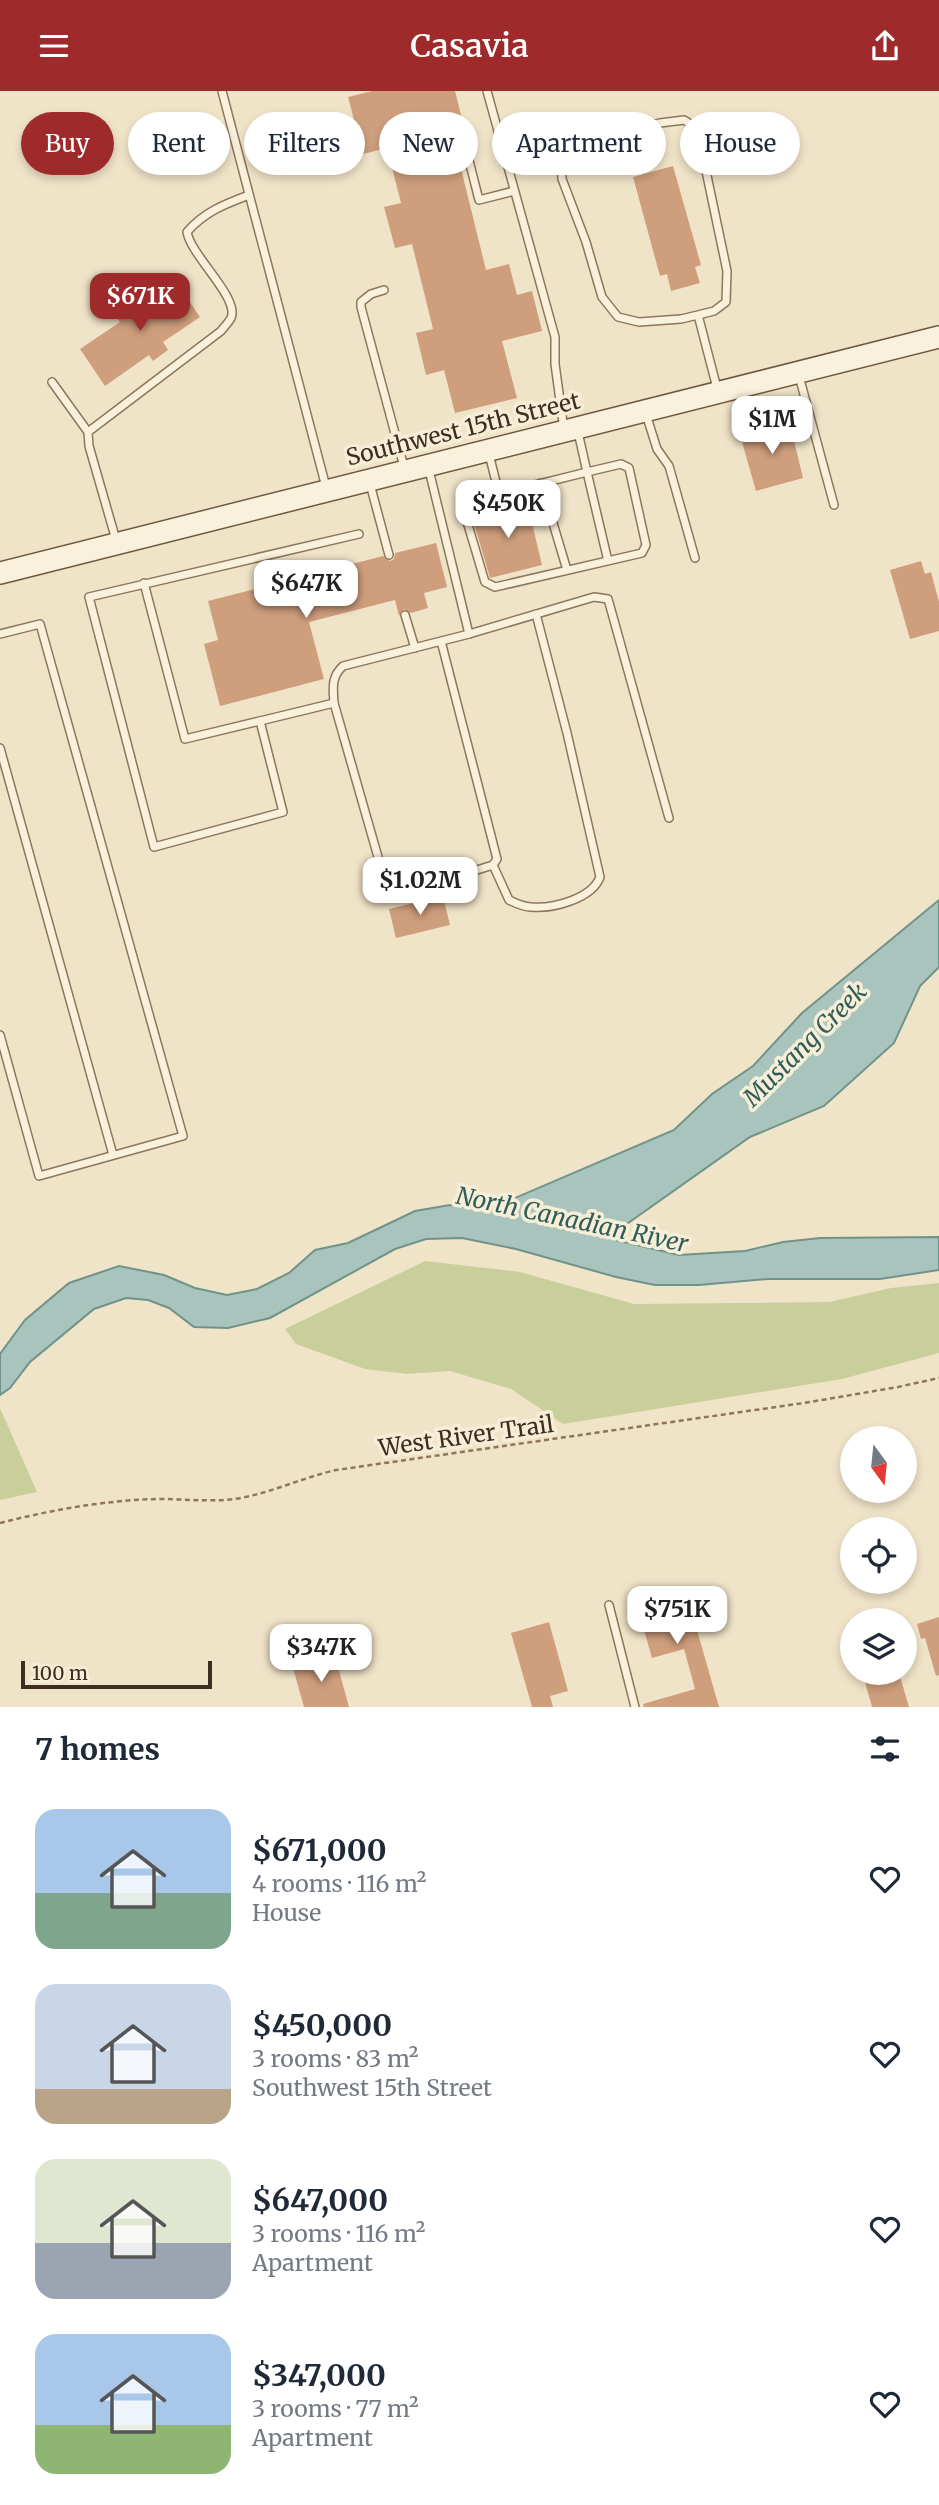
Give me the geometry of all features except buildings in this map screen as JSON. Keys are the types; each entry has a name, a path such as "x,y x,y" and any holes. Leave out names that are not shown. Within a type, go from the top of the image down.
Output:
{"main road":[{"name":"Southwest 15th Street","path":"0,573 939,337"}],"lane":[{"path":"222,91 327,491"},
{"path":"487,91 555,337 555,364 570,429 587,473 608,561"},
{"path":"684,120 697,128 716,210 727,283 726,302 713,311 698,316 681,320 639,322 618,317 602,297 586,242 562,179 561,163 568,148 580,142 660,123 684,120"},
{"path":"473,175 479,200 514,191"},
{"path":"88,432 221,331 232,317 232,307 226,295 188,240 187,232 199,218 249,195"},
{"path":"384,290 371,294 361,302 361,307 405,471"},
{"path":"698,316 718,392"},
{"path":"798,372 834,505"},
{"path":"52,382 88,432 89,446 117,544"},
{"path":"645,411 657,449 669,467 695,558"},
{"path":"488,450 499,494"},
{"path":"621,464 629,468 646,545 642,553 495,587 485,582 463,504 587,473 621,464"},
{"path":"428,465 469,634"},
{"path":"369,480 389,555"},
{"path":"541,483 567,571"},
{"path":"260,722 284,813 154,847 89,597 359,534"},
{"path":"144,583 185,739 334,703"},
{"path":"442,641 497,859 493,865 403,893 393,891 386,885 334,703 332,684 337,671 343,666 469,634 594,597 608,599 669,818"},
{"path":"493,865 509,901 530,907 566,903 588,893 597,885 600,877 536,614"},
{"path":"405,615 415,648"},
{"path":"0,634 40,624 183,1136 39,1176 0,1035"},
{"path":"0,748 113,1155"},
{"path":"609,1605 635,1707"}],"path":[{"name":"West River Trail","path":"0,1523 131,1502 237,1499 336,1470 804,1403 939,1378"}],"green space":[{"path":"425,1261 520,1272 634,1304 829,1302 891,1288 939,1283 939,1353 842,1379 563,1424 511,1389 450,1371 407,1374 365,1369 296,1344 285,1329"},
{"path":"0,1408 37,1492 0,1500"}],"water":[{"path":"939,900 939,967 920,986 894,1043 824,1106 750,1137 607,1238 679,1255 745,1251 783,1242 820,1238 939,1237 939,1270 880,1279 768,1279 699,1285 655,1285 462,1238 426,1239 395,1249 270,1318 228,1328 194,1327 169,1308 148,1300 126,1298 94,1309 30,1362 10,1388 0,1395 0,1354 25,1320 69,1283 119,1266 164,1275 195,1288 227,1295 257,1289 289,1273 315,1250 348,1243 415,1211 450,1205 487,1210 674,1130 712,1094 753,1066 802,1013"}],"water label":[{"name":"Mustang Creek","path":"805,1045"},
{"name":"North Canadian River","path":"572,1220"}]}
